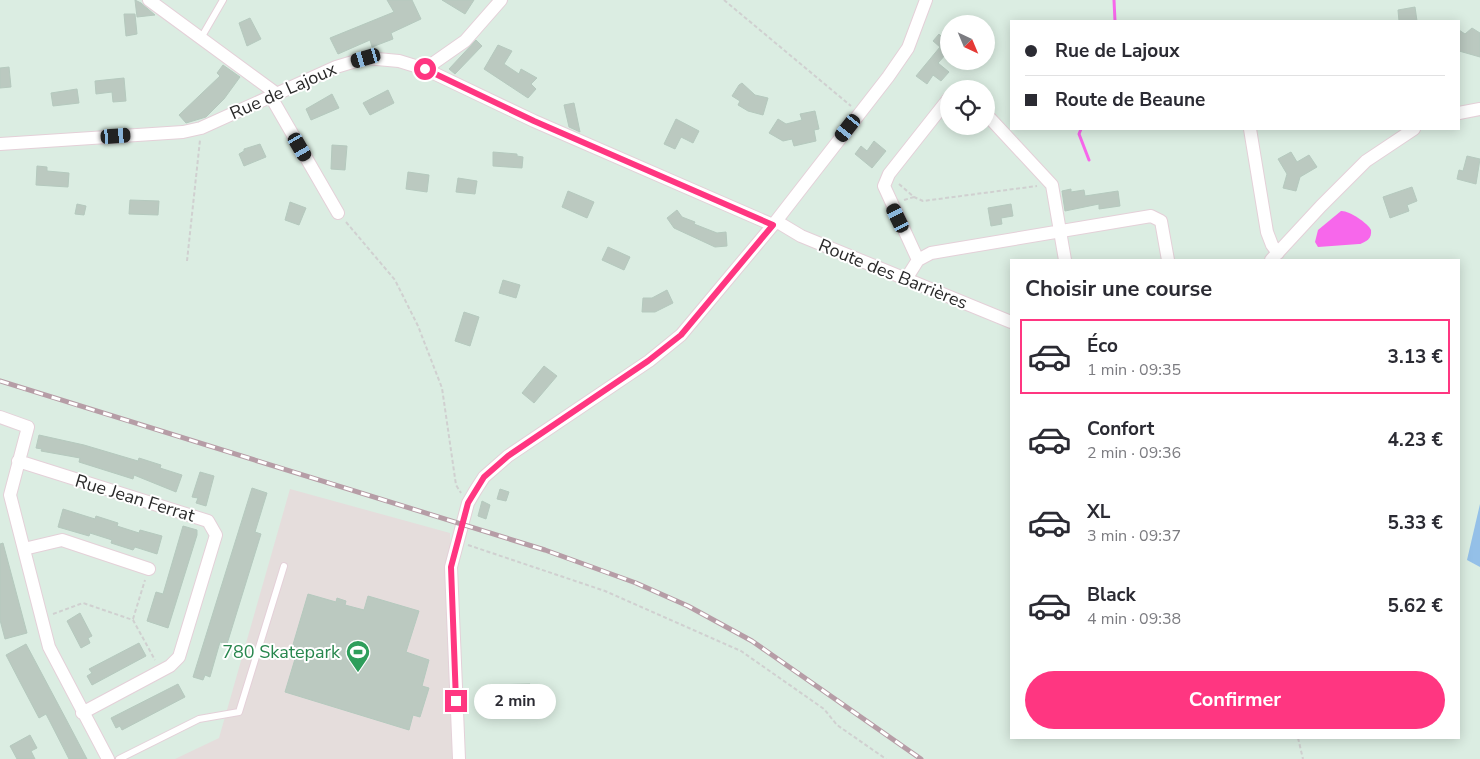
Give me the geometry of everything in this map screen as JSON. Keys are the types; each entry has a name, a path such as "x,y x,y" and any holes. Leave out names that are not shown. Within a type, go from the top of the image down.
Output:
{"street":[{"path":"149,0 201,38 274,96 338,213"},
{"path":"425,69 465,41 501,0"},
{"path":"459,759 451,567 456,541 468,503 484,477 508,456 648,361 681,335 775,223 908,48 926,0"},
{"name":"Rue de Lajoux","path":"0,144 183,132 201,128 336,67 366,58 399,61 425,69 543,125 775,223"},
{"path":"918,260 884,186 889,174 940,109"},
{"path":"1460,113 1480,109"},
{"path":"995,124 1052,184 1066,259"},
{"path":"1250,130 1267,232 1275,256"},
{"path":"1275,256 1366,161 1412,130"},
{"path":"906,279 918,260 931,253 1151,216 1161,221 1168,259"},
{"name":"Route des Barrières","path":"775,223 801,236 1010,322"},
{"path":"0,418 28,427 10,494 50,647 82,713 108,759"},
{"name":"Rue Jean Ferrat","path":"18,461 208,521 214,528 216,535 179,657 160,671 82,713"},
{"path":"24,549 62,540 149,569"}],"lane":[{"path":"201,38 223,0"},
{"path":"119,759 199,720 239,712 284,566"}],"path":[{"path":"724,0 860,113"},
{"path":"187,261 201,128"},
{"path":"889,174 914,197 923,201 1052,184"},
{"path":"338,213 395,280 418,326 442,388 456,485 468,503"},
{"path":"456,541 605,591 741,651 824,709 837,725 886,759"},
{"path":"132,620 149,569"},
{"path":"42,618 84,603 132,620 160,671"},
{"path":"1298,739 1303,759"}],"shaded area":[{"path":"1341,211 1353,215 1366,224 1371,230 1370,237 1367,241 1359,244 1318,247 1315,242 1318,230"},
{"path":"290,489 450,533 452,759 175,759 219,738"},
{"path":"1480,504 1480,567 1467,560"}],"building":[{"path":"135,0 141,3 155,15 137,17"},
{"path":"387,0 412,0 421,19 391,33 393,39 372,47 370,40 338,54 330,38 394,12"},
{"path":"442,0 474,0 465,14"},
{"path":"1415,7 1417,20 1399,20 1398,10"},
{"path":"124,14 135,14 137,34 126,36"},
{"path":"250,18 261,39 247,46 239,23"},
{"path":"1472,28 1480,33 1480,57 1460,51 1460,31 1465,34"},
{"path":"940,35 940,47 933,41"},
{"path":"476,40 482,46 455,74 449,69"},
{"path":"498,45 512,51 504,64 519,74 521,69 537,78 531,84 536,89 528,98 484,69"},
{"path":"940,47 940,61 938,63 940,70 949,72 942,80 933,75 927,84 916,76"},
{"path":"223,65 240,77 224,99 206,117 186,123 179,115 220,76 217,73"},
{"path":"9,67 11,87 0,88 0,68"},
{"path":"124,78 126,101 113,102 112,92 96,94 95,81"},
{"path":"742,83 755,95 768,98 763,115 748,111 738,105 740,101 732,96"},
{"path":"77,89 79,103 53,106 51,93"},
{"path":"388,90 394,103 370,115 363,103"},
{"path":"332,94 339,108 311,120 306,109"},
{"path":"574,103 580,132 569,127 564,105"},
{"path":"815,111 819,129 814,130 816,141 794,146 792,139 783,141 769,133 778,119 786,124 802,120 800,114"},
{"path":"676,119 699,131 693,143 681,137 675,149 664,144"},
{"path":"874,141 886,151 872,168 855,154 861,146 867,151"},
{"path":"260,144 266,157 244,166 239,154 244,149"},
{"path":"332,145 347,146 345,170 331,169"},
{"path":"493,152 517,154 517,156 523,157 522,168 493,166"},
{"path":"1291,152 1297,162 1309,155 1317,167 1300,177 1296,191 1283,188 1287,174 1278,159"},
{"path":"1467,156 1480,159 1476,184 1457,179 1459,170 1463,171"},
{"path":"37,166 47,167 47,171 69,173 68,187 36,185"},
{"path":"408,172 429,175 427,192 406,189"},
{"path":"458,178 477,181 475,194 456,192"},
{"path":"1412,187 1417,201 1407,205 1409,211 1390,218 1383,197"},
{"path":"1071,189 1071,192 1084,190 1085,196 1118,191 1120,206 1099,209 1099,204 1065,211 1062,191"},
{"path":"568,191 594,202 587,218 562,207"},
{"path":"130,200 159,201 158,215 129,214"},
{"path":"290,202 306,208 299,225 285,220"},
{"path":"77,204 86,206 84,215 75,214"},
{"path":"1011,204 1013,216 1001,218 1002,224 991,226 988,208"},
{"path":"677,210 682,217 695,222 694,224 717,233 726,232 727,246 715,247 674,228 667,218"},
{"path":"608,247 630,257 624,270 602,260"},
{"path":"503,280 520,285 516,298 499,293"},
{"path":"667,290 673,303 655,312 642,312 643,298 652,298"},
{"path":"464,312 479,317 470,346 455,341"},
{"path":"544,366 557,376 534,403 522,393"},
{"path":"39,435 84,445 138,461 139,458 161,465 160,468 182,475 176,492 134,475 133,479 79,462 80,458 41,451 42,449 36,448"},
{"path":"200,472 214,476 206,506 196,503 198,498 192,497"},
{"path":"252,488 267,493 255,532 261,534 227,644 220,642 210,677 205,675 203,680 193,677"},
{"path":"500,489 509,492 506,501 497,499"},
{"path":"482,501 490,505 486,519 478,516"},
{"path":"63,509 95,519 96,516 118,523 117,526 139,533 140,530 162,536 157,554 135,547 133,550 111,543 112,540 90,533 89,536 58,527"},
{"path":"183,526 197,530 197,535 168,628 147,621 156,592 163,594"},
{"path":"3,543 27,633 5,639 0,620 0,544"},
{"name":"780 Skatepark","path":"308,594 336,602 337,598 346,601 345,605 364,610 368,596 419,611 406,652 429,660 422,686 429,688 420,717 413,715 409,730 285,692 295,659 289,658"},
{"path":"80,613 92,636 88,638 90,643 81,648 67,621"},
{"path":"139,643 146,656 92,685 87,676 92,673 89,669"},
{"path":"26,644 87,759 69,759 46,714 39,718 6,655"},
{"path":"178,684 185,697 122,730 120,726 116,728 111,718"},
{"path":"530,684 531,711 491,712 489,685"},
{"path":"30,735 37,748 31,751 35,759 17,759 10,746"}],"waterway":[{"path":"1114,0 1115,20"},
{"path":"1081,130 1079,134 1089,160"}],"railway":[{"path":"0,381 545,550 636,583 688,606 752,641 921,759"}],"place":[{"name":"780 Skatepark","path":"358,673"}],"route":[{"path":"425,69 534,121 773,225 681,335 648,361 508,456 484,477 468,503 456,541 451,567 456,701"}]}
